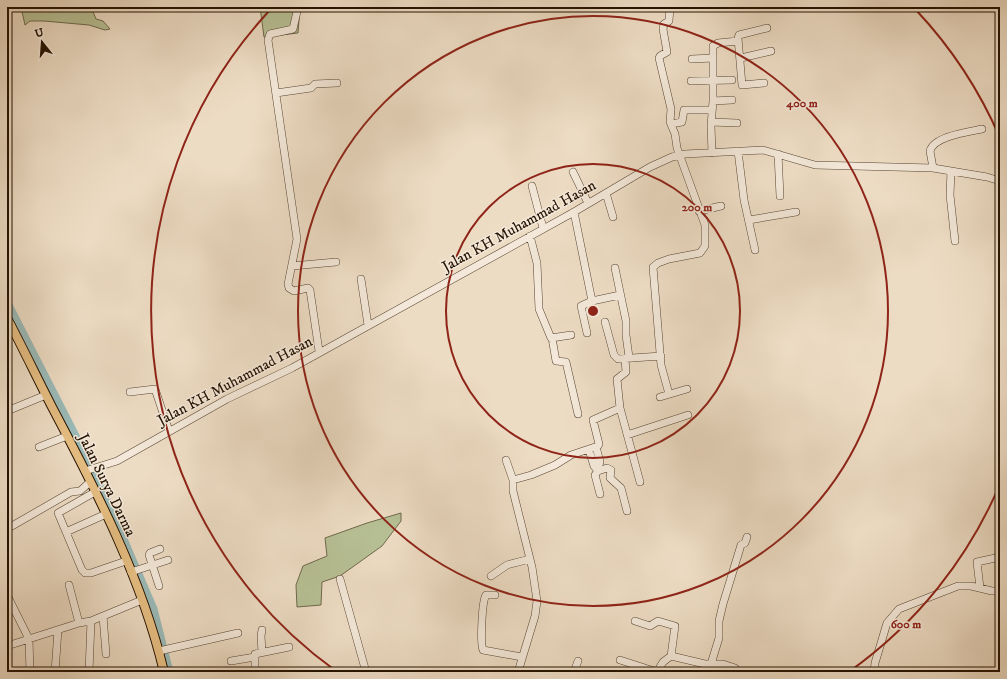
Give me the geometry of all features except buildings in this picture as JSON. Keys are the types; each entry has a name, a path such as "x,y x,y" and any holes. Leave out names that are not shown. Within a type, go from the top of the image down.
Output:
{"main road":[{"name":"Jalan Surya Darma","path":"7,318 67,436 87,470 90,482 106,514 126,561 134,571 142,600 163,650 164,672"}],"street":[{"path":"298,7 293,29 274,32 270,34 268,38 297,239 289,288 294,291 308,288 310,290 319,351"},
{"path":"669,394 662,372 653,267 658,263 703,251 705,246 705,225 680,155 671,124 669,102 659,58 667,52 663,29 664,24 669,21 670,7"},
{"path":"764,83 742,85 741,58 738,41 739,36 767,28"},
{"path":"712,153 711,122 714,45 738,41"},
{"path":"741,58 771,51"},
{"path":"692,59 713,58"},
{"path":"691,80 732,80"},
{"path":"276,93 311,88 315,84 337,83"},
{"path":"713,100 732,100"},
{"path":"671,124 682,122 684,110 712,110"},
{"path":"711,122 737,123"},
{"path":"933,168 930,151 934,144 948,137 982,129"},
{"name":"Jalan KH Muhammad Hasan","path":"87,470 117,461 227,399 292,368 319,351 574,212 650,168 680,155 763,150 815,165 933,168 951,172 969,173 1000,181"},
{"path":"738,151 744,200 754,250"},
{"path":"778,154 780,196"},
{"path":"573,172 588,203"},
{"path":"951,172 950,194 955,241"},
{"path":"532,186 543,228"},
{"path":"606,193 613,217"},
{"path":"699,211 721,206"},
{"path":"574,212 592,300"},
{"path":"749,220 796,212"},
{"path":"530,236 537,263 539,310 552,338 556,361 566,362 578,414"},
{"path":"292,266 336,262"},
{"path":"615,268 626,318 626,372 617,379 620,408 640,482"},
{"path":"361,279 368,325"},
{"path":"587,333 581,306 592,300 620,295"},
{"path":"605,322 614,356 618,359 661,356"},
{"path":"552,338 571,335"},
{"path":"130,392 155,389 168,431"},
{"path":"660,397 686,389"},
{"path":"7,411 46,395"},
{"path":"513,480 531,475 555,465 571,455 589,450 599,444 593,420 620,408"},
{"path":"627,435 688,415"},
{"path":"39,446 67,436"},
{"path":"596,446 600,462 595,475 600,494"},
{"path":"589,450 597,470"},
{"path":"506,460 513,480 514,491 530,559 536,591 537,607 518,672"},
{"path":"597,470 607,468 612,470 610,478 621,488 627,510"},
{"path":"12,526 71,492 80,491 90,482"},
{"path":"95,492 59,512 58,515 85,573 91,573 126,561"},
{"path":"66,532 106,514"},
{"path":"711,664 719,638 719,621 723,604 741,545 745,544 747,537"},
{"path":"159,586 149,566 149,554 160,549"},
{"path":"980,588 977,562 1000,557"},
{"path":"491,576 507,565 530,559"},
{"path":"134,571 168,560"},
{"path":"340,579 366,672"},
{"path":"69,585 79,623"},
{"path":"874,672 875,663 887,623 899,609 958,586 1000,591"},
{"path":"496,595 488,594 484,597 481,613 482,650 522,658"},
{"path":"7,595 29,638 30,672"},
{"path":"7,646 79,623 91,621 142,600"},
{"path":"103,616 106,654"},
{"path":"88,672 91,621"},
{"path":"620,660 657,672 663,662 671,656 674,626 658,621 650,626 634,622"},
{"path":"55,672 58,630"},
{"path":"262,630 260,639 262,652"},
{"path":"163,650 238,633"},
{"path":"255,672 255,654 289,647"},
{"path":"671,656 704,664 723,664 735,668"},
{"path":"231,661 255,657"},
{"path":"574,672 578,661"}],"green space":[{"path":"21,7 91,7 96,19 103,21 110,29 105,30 89,25 44,21 30,21 25,25"},
{"path":"260,7 300,7 298,33 264,37"},
{"path":"401,513 401,521 382,546 340,576 322,582 321,605 297,607 296,585 303,566 327,556 325,538"}],"waterway":[{"path":"7,303 98,481 153,609 169,672"}]}
